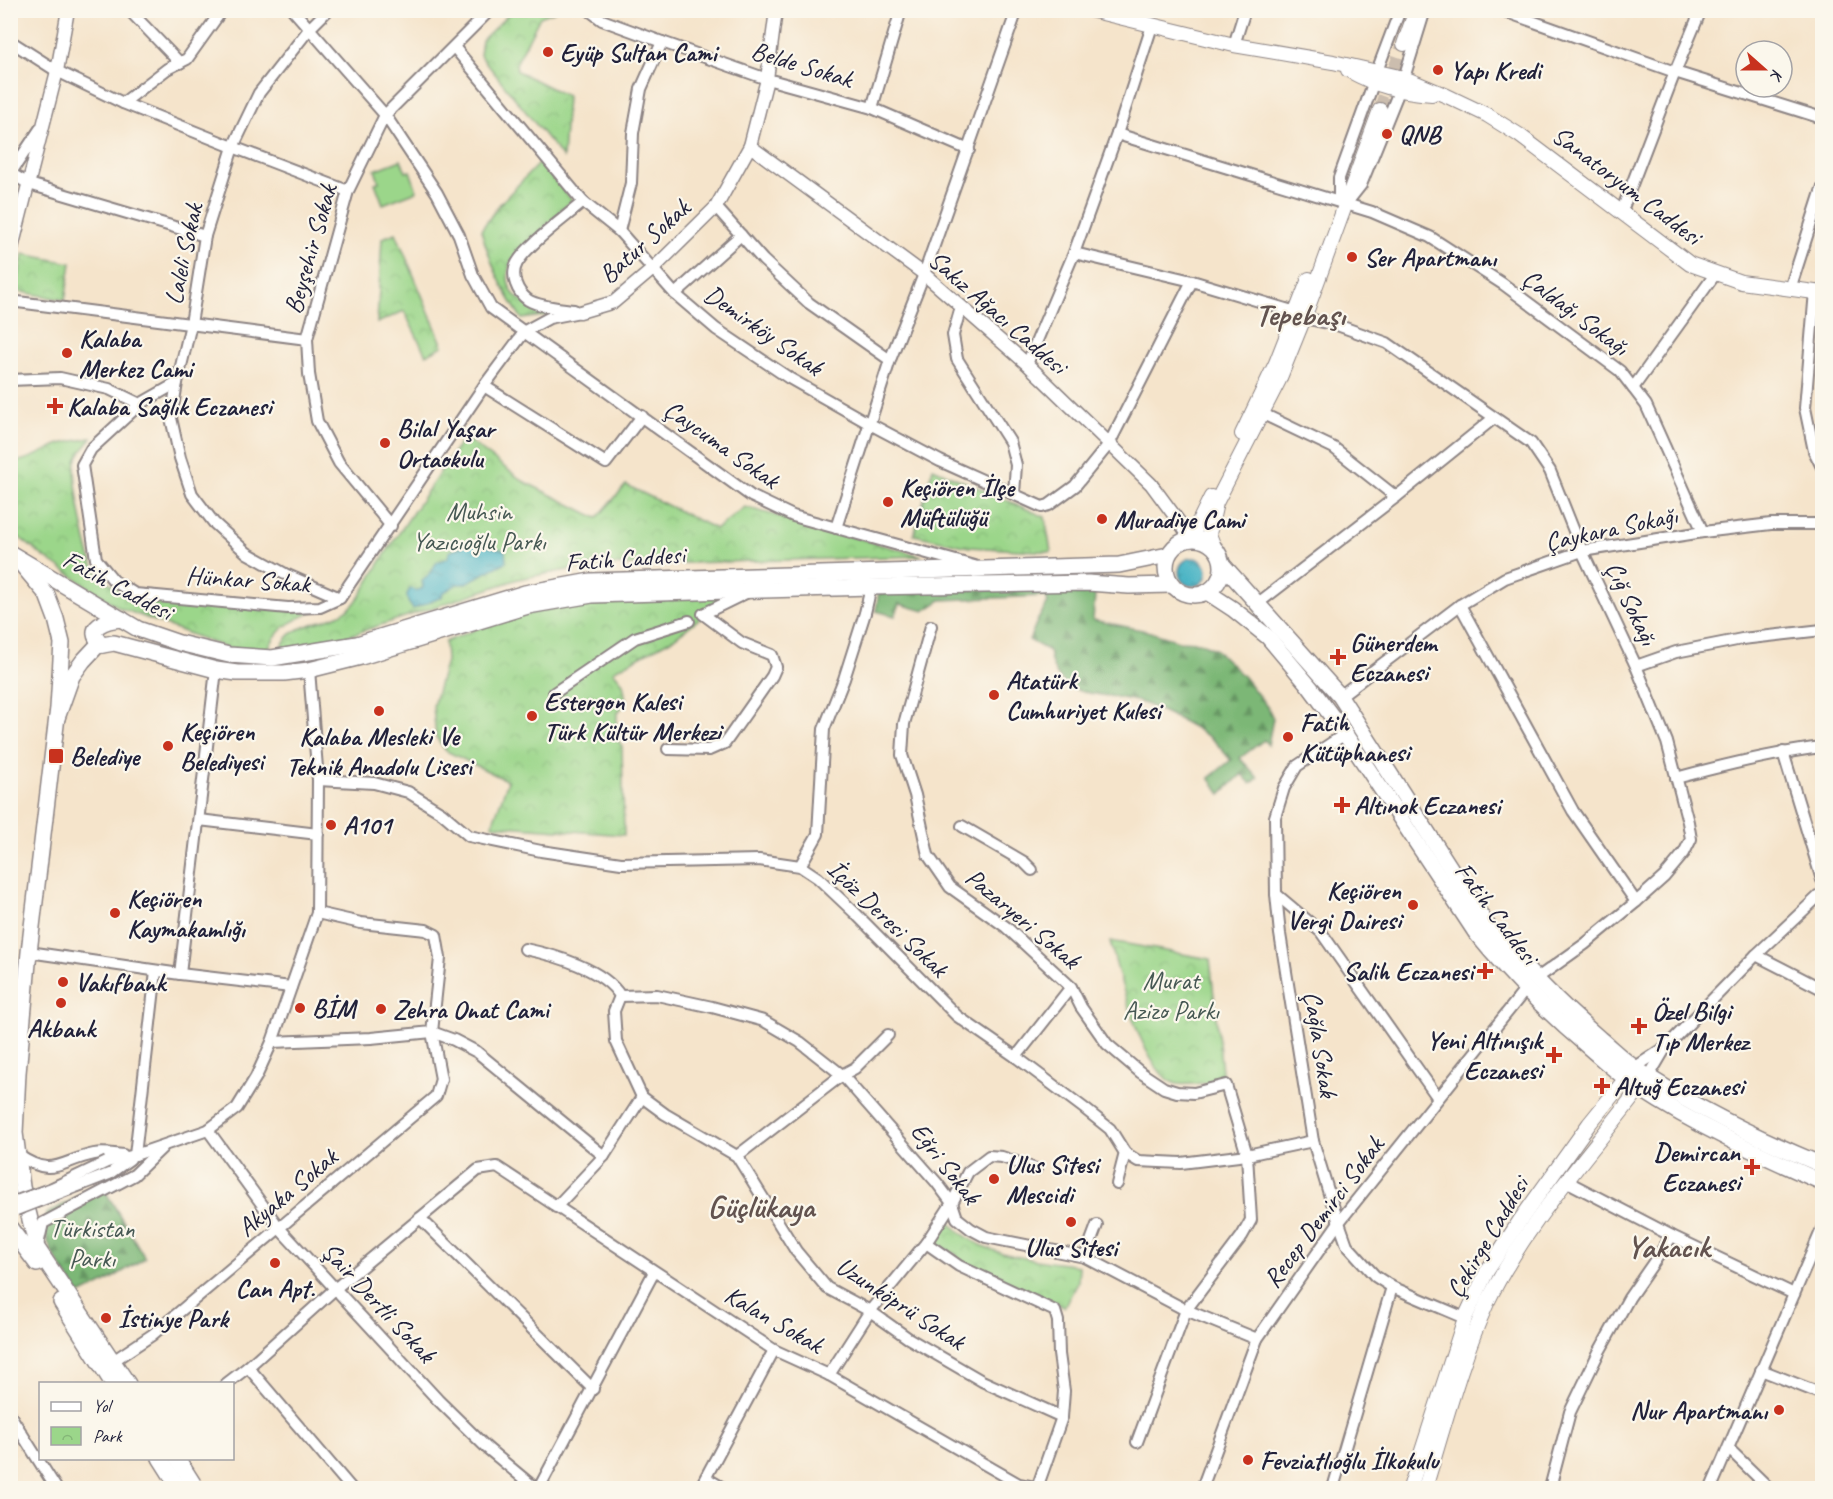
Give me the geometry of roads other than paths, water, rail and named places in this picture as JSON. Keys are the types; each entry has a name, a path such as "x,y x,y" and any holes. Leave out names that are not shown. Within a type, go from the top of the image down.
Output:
{"main road":[{"name":"Sanatoryum Caddesi","path":"1090,10 1234,45 1333,62 1375,78 1447,96 1487,115 1519,135 1690,264 1741,282 1819,292"},
{"path":"1407,10 1400,42 1416,10"},
{"path":"1214,547 1209,534 1216,503 1279,380 1300,315 1376,109"},
{"path":"1191,538 1300,315"},
{"path":"1191,538 1204,540 1214,547 1219,552 1222,565 1219,581 1207,592 1188,595 1172,585 1166,570 1168,555 1174,547 1191,538"},
{"path":"12,555 47,595 62,643 57,718 29,952 13,1131 33,1250 112,1382"},
{"name":"Fatih Caddesi","path":"12,555 138,629 178,643 229,655 272,658 357,644 525,592 591,581 1119,565 1168,555"},
{"name":"Fatih Caddesi","path":"1222,565 1340,696 1487,925 1531,984 1571,1032 1644,1082 1765,1141 1822,1165"},
{"name":"Fatih Caddesi","path":"102,645 114,643 126,645 216,670 237,673 284,673 309,670 361,657 528,606 592,596 871,587 1088,583 1129,586 1172,585"},
{"name":"Fatih Caddesi","path":"1207,592 1268,637 1310,687 1345,734 1476,933 1500,963 1531,984"},
{"path":"102,645 95,639 98,626 104,622 122,619"},
{"path":"57,718 72,676 90,653 97,646 102,645"},
{"path":"10,1089 18,1073"},
{"name":"Çekirge Caddesi","path":"1410,1488 1465,1318 1487,1271 1589,1124 1630,1074"},
{"name":"Fatih Caddesi","path":"1644,1082 1712,1130 1822,1182"},
{"name":"Çekirge Caddesi","path":"1425,1488 1469,1347 1488,1303 1534,1223 1644,1082"},
{"path":"10,1228 33,1250 127,1382"},
{"path":"10,1242 33,1250"},
{"path":"161,1460 179,1488"},
{"path":"178,1460 196,1488"}],"street":[{"path":"10,256 57,71 68,10"},
{"path":"129,10 180,63"},
{"path":"123,103 166,69 187,59 222,10"},
{"name":"Çaycuma Sokak","path":"293,10 385,115 437,193 459,235 473,275 491,308 751,496 793,516 983,569"},
{"name":"Laleli Sokak","path":"328,10 310,28 259,93 233,147 206,236 191,324 171,418 180,458 192,494 214,524 247,553 285,574 340,598"},
{"name":"Beyşehir Sokak","path":"391,526 339,463 317,421 309,374 307,339 348,190 385,115 490,10"},
{"name":"Belde Sokak","path":"589,10 602,20 767,79 873,108 969,150"},
{"name":"Batur Sokak","path":"583,202 524,253 516,265 515,278 518,292 530,301 580,312 614,302 653,269 716,207 750,146 767,79 776,10"},
{"path":"873,108 901,10"},
{"path":"836,528 890,360 969,150 1017,10"},
{"path":"1234,45 1245,10"},
{"path":"1343,203 1339,178 1400,10"},
{"path":"1343,203 1361,185 1401,85 1425,10"},
{"path":"1502,10 1675,72 1822,118"},
{"path":"1621,213 1701,10"},
{"path":"1027,364 1074,253 1152,26"},
{"path":"10,41 57,71 123,103 348,190"},
{"path":"619,231 631,183 633,133 641,89 662,42"},
{"name":"Demirköy Sokak","path":"454,47 583,202 619,231 675,294 716,329 789,378 940,461 1042,507 1049,505 1075,486 1109,444"},
{"path":"41,127 11,173 29,184 206,236"},
{"name":"Çaldağı Sokağı","path":"1116,134 1372,212 1430,237 1512,291 1620,371 1647,405 1704,532"},
{"name":"Sakız Ağacı Caddesi","path":"750,146 924,274 1027,364 1151,484 1191,538"},
{"path":"1790,289 1822,189"},
{"path":"716,207 763,260 809,303 890,360"},
{"path":"675,294 741,235"},
{"name":"Çığ Sokağı","path":"1074,253 1192,281 1337,325 1387,343 1531,443 1550,471 1582,551 1636,666 1667,742 1691,839 1684,853 1664,877 1585,944 1531,984"},
{"path":"1633,388 1716,273"},
{"path":"1109,444 1192,281"},
{"path":"1819,292 1805,408 1814,451 1822,467"},
{"path":"10,301 307,339"},
{"path":"961,307 953,335 957,359 1010,442 1016,465 1014,495"},
{"name":"Hünkar Sokak","path":"177,383 140,404 91,448 82,465 96,559 114,581 135,594 288,608 320,607 340,598 484,386 525,331 549,318 580,312"},
{"path":"10,380 60,378 110,388 140,404"},
{"path":"484,386 606,463 642,416"},
{"path":"1263,414 1334,448 1396,497"},
{"path":"1257,604 1494,418"},
{"name":"Çaykara Sokağı","path":"1340,696 1460,605 1505,578 1582,551 1771,524 1822,525"},
{"path":"800,866 818,834 824,729 844,679 871,587"},
{"path":"668,749 709,750 725,742 772,676 776,667 772,656 742,643 703,614 750,590"},
{"path":"1460,605 1573,811 1636,902"},
{"path":"554,693 635,638 689,621"},
{"name":"Pazaryeri Sokak","path":"931,626 904,724 902,755 915,795 928,855 950,887 1005,927 1071,987 1081,1007 1107,1044 1140,1072 1164,1088 1177,1092 1194,1093 1226,1085 1246,1155 1251,1220 1242,1236 1186,1310 1137,1442"},
{"path":"1636,666 1676,652 1742,639 1822,630"},
{"path":"180,974 216,670"},
{"path":"13,1207 107,1162 164,1146 208,1130 237,1108 256,1077 272,1042 317,913 318,780 309,670"},
{"name":"Çağla Sokak","path":"1345,734 1298,766 1284,788 1275,817 1276,894 1280,934 1313,1142 1347,1245 1375,1276 1392,1287 1465,1318"},
{"path":"1676,778 1739,761 1822,747"},
{"path":"1784,752 1822,880"},
{"name":"İçöz Deresi Sokak","path":"318,780 374,783 408,792 442,813 469,836 541,851 621,863 759,860 800,866 818,878 855,913 957,1016 1016,1057 1110,1129 1125,1153"},
{"path":"199,820 318,834"},
{"path":"962,826 1024,862 1032,870"},
{"name":"Çekirge Caddesi","path":"1630,1074 1666,1047 1756,955 1822,893"},
{"path":"1276,894 1321,932 1438,1098"},
{"name":"Akyaka Sokak","path":"113,1361 152,1335 436,1096 441,1079 432,1032 440,958 436,935 426,930 360,922 317,913"},
{"path":"525,949 555,955 585,969 613,985 620,996"},
{"path":"29,952 180,974 291,987"},
{"path":"1756,955 1822,989"},
{"path":"13,1207 109,1174 135,1155 156,970"},
{"name":"Recep Demirci Sokak","path":"1202,1488 1257,1339 1339,1222 1531,984"},
{"path":"1016,1057 1071,987"},
{"name":"Eğri Sokak","path":"620,996 657,995 712,1006 764,1021 800,1042 842,1075 883,1119 952,1203 957,1218 971,1229 986,1237 1085,1257 1186,1310 1257,1339"},
{"name":"Uzunköprü Sokak","path":"620,996 614,1011 616,1041 642,1096 665,1114 737,1156 796,1251 828,1288 870,1311 908,1338 982,1381 1062,1417"},
{"path":"272,1042 371,1038 432,1032 477,1052 604,1156"},
{"path":"737,1156 842,1075 855,1068 888,1035"},
{"name":"Çekirge Caddesi","path":"1644,1082 1666,1047"},
{"path":"556,1207 604,1156 642,1096"},
{"name":"Şair Dertli Sokak","path":"208,1130 280,1229 438,1400 487,1448 537,1488"},
{"path":"1117,1184 1125,1153 1138,1161 1180,1163 1246,1155 1313,1142"},
{"path":"33,1250 43,1223 134,1175 164,1146"},
{"path":"18,1155 41,1168 58,1167 95,1154 135,1155"},
{"path":"829,1375 870,1311 926,1243 952,1203 968,1172 989,1156 1002,1157 1036,1169"},
{"name":"Kalan Sokak","path":"420,1218 478,1170 497,1167 774,1350 829,1375 1018,1486 1038,1488"},
{"path":"1566,1181 1672,1236 1794,1294"},
{"path":"227,1382 248,1367 336,1288 420,1218 593,1389"},
{"path":"1085,1257 1097,1225"},
{"path":"1712,1488 1822,1229"},
{"path":"1550,1488 1570,1412 1599,1352 1629,1298 1672,1236"},
{"path":"926,1243 959,1266 1054,1311 1058,1321 1059,1354 1064,1391 1062,1417 1038,1488"},
{"path":"537,1488 593,1389 654,1272"},
{"path":"1333,1488 1392,1287"},
{"path":"700,1488 774,1350"},
{"path":"248,1367 351,1488"},
{"path":"1761,1370 1822,1394"},
{"path":"10,1415 56,1488"},
{"path":"1728,1449 1769,1488"},
{"path":"706,1478 723,1488"}],"water":[{"path":"470,543 505,550 506,562 464,584 457,584 443,593 442,597 413,609 408,602 407,594 411,588 416,591 423,588 422,581 437,562 448,558 449,552"},
{"path":"1193,558 1203,562 1207,572 1203,582 1193,586 1183,582 1179,572 1183,562"}],"tunnel":[{"path":"1380,110 1404,44"}],"place":[{"name":"Eyüp Sultan Cami","path":"548,52"},
{"name":"Yapı Kredi","path":"1438,70"},
{"name":"QNB","path":"1387,134"},
{"name":"Ser Apartmanı","path":"1352,257"},
{"name":"Kalaba Merkez Cami","path":"67,353"},
{"name":"Kalaba Sağlık Eczanesi","path":"55,406"},
{"name":"Bilal Yaşar Ortaokulu","path":"385,443"},
{"name":"Keçiören İlçe Müftülüğü","path":"888,502"},
{"name":"Muradiye Cami","path":"1102,519"},
{"name":"Günerdem Eczanesi","path":"1338,657"},
{"name":"Atatürk Cumhuriyet Kulesi","path":"994,695"},
{"name":"Kalaba Mesleki Ve Teknik Anadolu Lisesi","path":"379,711"},
{"name":"Estergon Kalesi Türk Kültür Merkezi","path":"532,716"},
{"name":"Fatih Kütüphanesi","path":"1288,737"},
{"name":"Keçiören Belediyesi","path":"168,746"},
{"name":"Belediye","path":"56,756"},
{"name":"Altınok Eczanesi","path":"1342,805"},
{"name":"A101","path":"331,825"},
{"name":"Keçiören Vergi Dairesi","path":"1413,905"},
{"name":"Keçiören Kaymakamlığı","path":"115,913"},
{"name":"Salih Eczanesi","path":"1485,971"},
{"name":"Vakıfbank","path":"63,982"},
{"name":"Akbank","path":"61,1003"},
{"name":"BİM","path":"300,1008"},
{"name":"Zehra Onat Cami","path":"381,1009"},
{"name":"Özel Bilgi Tıp Merkez","path":"1639,1026"},
{"name":"Yeni Altınışık Eczanesi","path":"1554,1055"},
{"name":"Altuğ Eczanesi","path":"1602,1086"},
{"name":"Demircan Eczanesi","path":"1752,1167"},
{"name":"Ulus Sitesi Mescidi","path":"994,1179"},
{"name":"Ulus Sitesi","path":"1071,1222"},
{"name":"Can Apt.","path":"275,1263"},
{"name":"İstinye Park","path":"106,1318"},
{"name":"Nur Apartmanı","path":"1779,1410"},
{"name":"Fevziatlıoğlu İlkokulu","path":"1248,1460"}],"district":[{"name":"Tepebaşı","path":"1300,314"},
{"name":"Güçlükaya","path":"761,1206"},
{"name":"Yakacık","path":"1668,1246"}],"park label":[{"name":"Muhsin Yazıcıoğlu Parkı","path":"479,526"},
{"name":"Murat Azizo Parkı","path":"1171,995"},
{"name":"Türkistan Parkı","path":"92,1243"}]}
